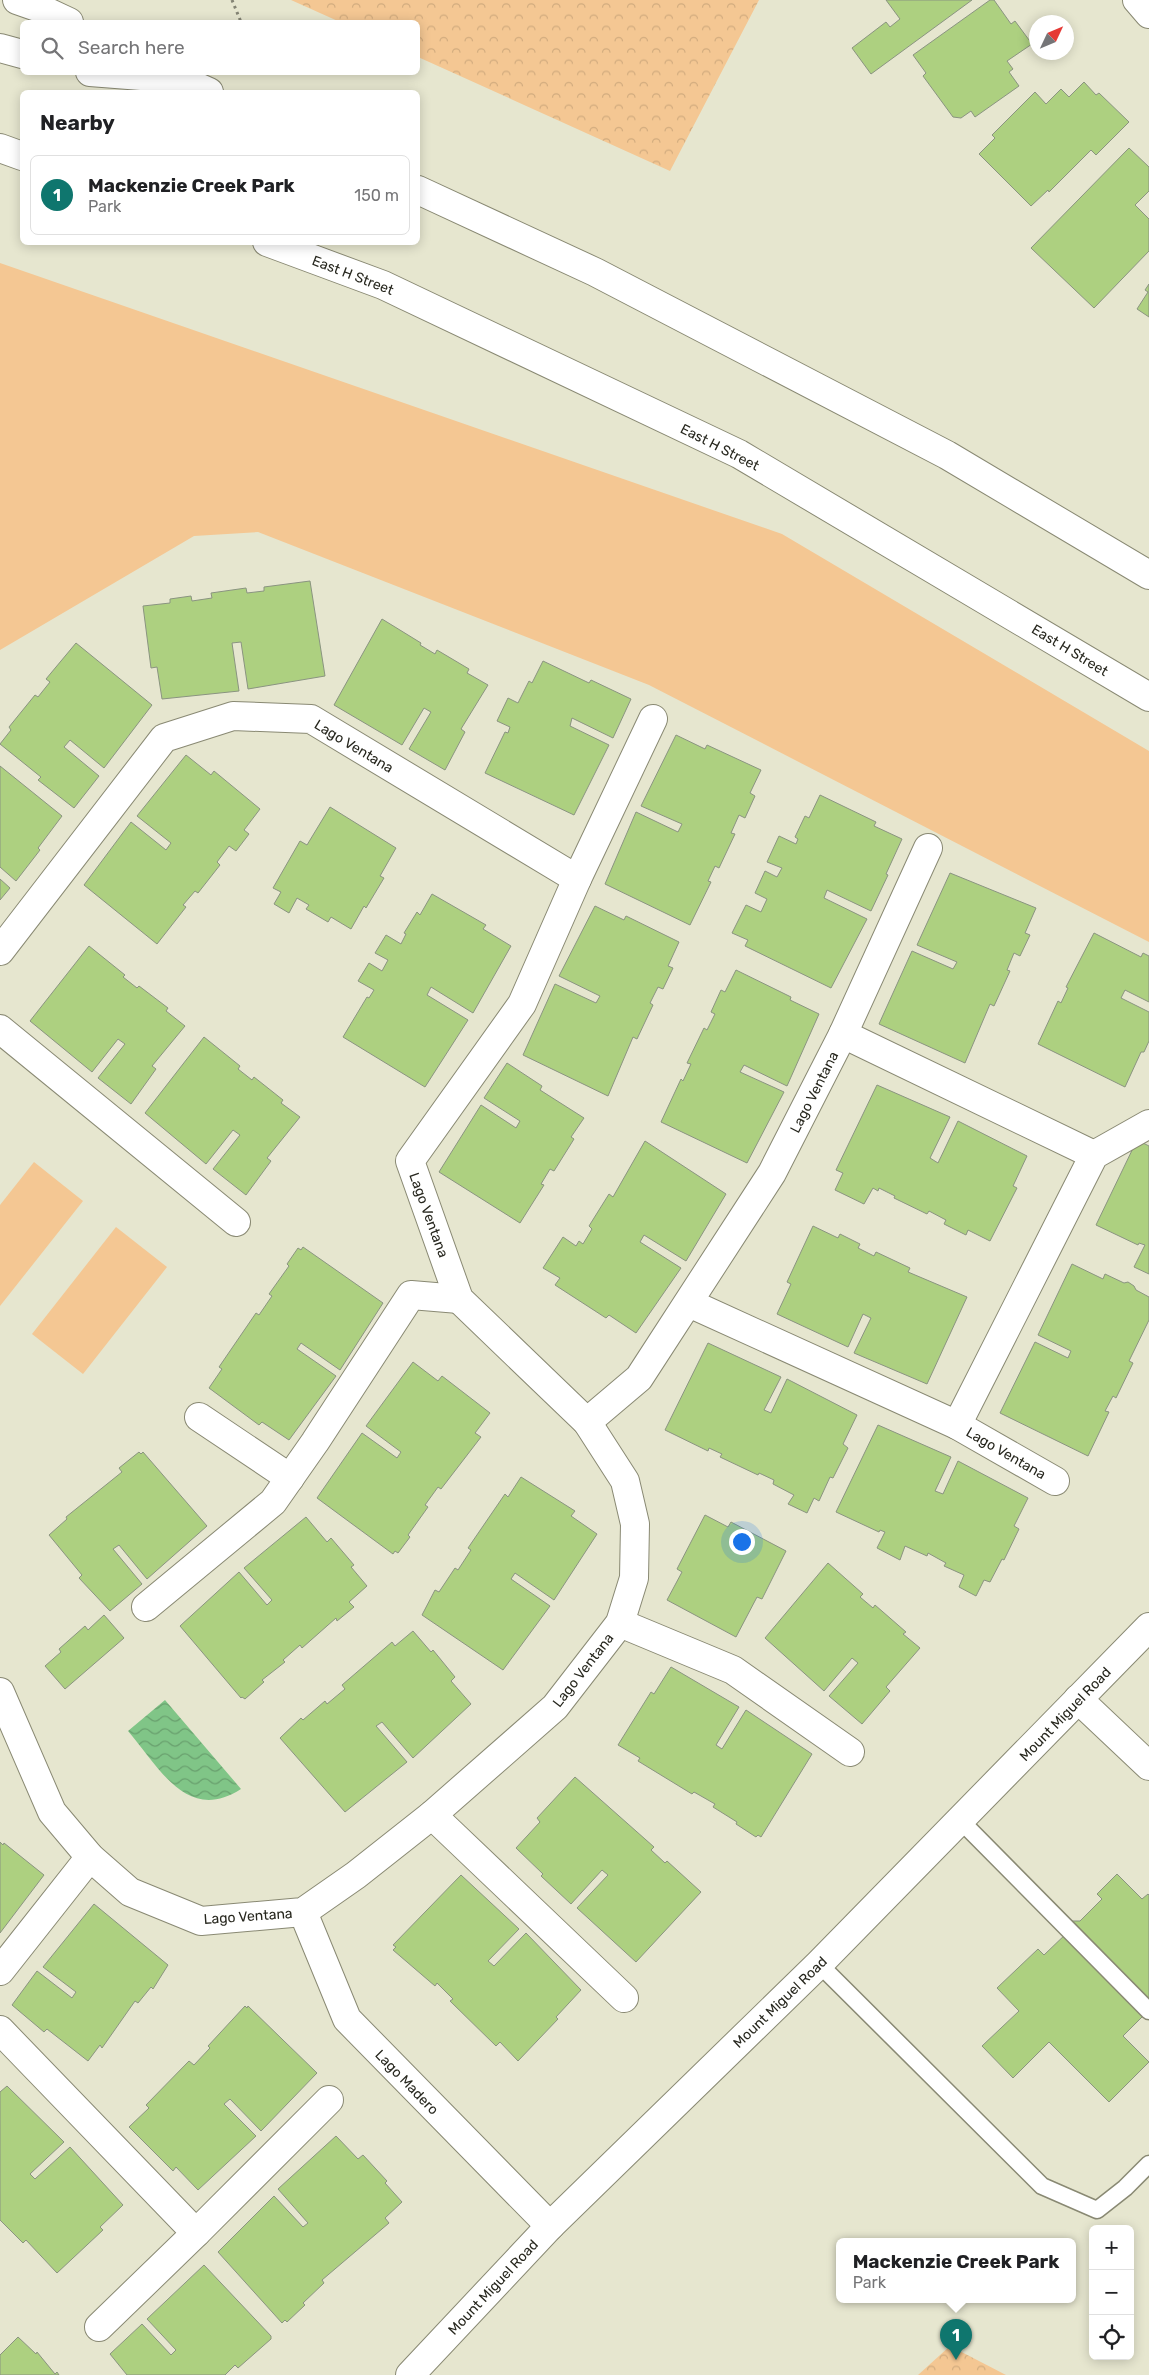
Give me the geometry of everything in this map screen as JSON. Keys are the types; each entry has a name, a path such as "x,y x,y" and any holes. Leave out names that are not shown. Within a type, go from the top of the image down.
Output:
{"main road":[{"path":"18,0 65,20"},
{"path":"1137,0 1149,14"},
{"path":"0,48 20,53"},
{"path":"153,75 174,76 205,90"},
{"path":"0,148 20,155"},
{"path":"420,191 596,272 947,455 1149,575"},
{"name":"East H Street","path":"275,245 384,285 739,454 1149,697"},
{"name":"Lago Ventana","path":"0,951 164,738 234,716 311,719 577,880"},
{"name":"Lago Ventana","path":"0,1692 52,1812 90,1857 130,1892 201,1921 303,1912 356,1875 432,1815 555,1707 620,1623 634,1578 635,1524 625,1481 587,1422 459,1299 410,1161 522,1004 577,880 653,719"},
{"name":"Lago Ventana","path":"587,1422 639,1378 689,1304 772,1173 843,1034 928,848"},
{"path":"0,1029 236,1222"},
{"name":"Lago Ventana","path":"843,1034 1094,1155 957,1425"},
{"path":"1094,1155 1149,1124"},
{"path":"146,1607 273,1502 411,1295 459,1299"},
{"name":"Lago Ventana","path":"689,1304 957,1425 1055,1481"},
{"path":"199,1417 290,1478"},
{"name":"Lago Ventana","path":"620,1623 733,1670 850,1752"},
{"name":"Mount Miguel Road","path":"410,2375 550,2226 819,1964 1149,1627"},
{"path":"1078,1699 1149,1766"},
{"path":"432,1815 624,1998"},
{"path":"0,1971 90,1857"},
{"name":"Lago Madero","path":"303,1912 347,2019 550,2226"},
{"path":"0,2030 196,2233"},
{"path":"99,2327 329,2100"}],"lane":[{"path":"961,1821 1149,2011"},
{"path":"819,1964 1042,2186 1097,2210 1125,2188 1149,2164"}],"path":[{"path":"232,0 239,20"}],"green space":[{"path":"291,0 759,0 670,171 420,58 420,20 336,20"},
{"path":"0,263 782,534 1149,751 1149,942 649,685 258,532 194,536 0,650"},
{"path":"34,1162 83,1201 0,1306 0,1205"},
{"path":"116,1227 167,1267 83,1374 32,1334"},
{"path":"950,2346 1006,2375 918,2375"}],"water":[{"path":"165,1700 241,1789 222,1798 205,1800 190,1796 176,1787 163,1774 128,1731"}],"building":[{"path":"886,0 972,0 871,74 852,48 886,22 890,27 900,19"},
{"path":"990,0 994,0 1011,24 1015,21 1029,40 1029,46 1007,61 1013,69 1009,72 1019,86 975,117 971,111 961,118 953,117 923,76 926,73 913,55"},
{"path":"1084,82 1096,95 1099,93 1129,122 1096,155 1091,150 1049,192 1048,190 1031,206 979,154 995,138 992,135 1035,92 1046,104 1061,89 1069,97"},
{"path":"1129,148 1149,167 1149,191 1135,205 1149,219 1149,251 1094,308 1031,248"},
{"path":"1149,284 1149,317 1137,309 1148,292 1145,290"},
{"path":"310,581 325,676 248,689 241,642 232,643 239,691 162,699 157,667 151,668 143,606 170,603 170,599 191,596 192,601 212,598 211,593 246,588 247,593 264,591 264,587"},
{"path":"382,619 435,654 437,650 469,669 467,673 488,685 461,729 465,732 445,770 409,749 431,712 424,708 402,745 334,705"},
{"path":"76,643 152,705 104,768 70,740 64,747 99,776 74,808 38,780 41,777 0,744 11,730 9,727 35,695 38,697 50,682 46,679"},
{"path":"543,661 589,683 591,680 631,699 613,738 572,718 570,726 609,745 574,815 485,773 505,732 508,733 510,727 497,721 508,698 518,703 529,681 532,683"},
{"path":"676,735 705,749 707,745 761,770 750,793 755,796 745,818 739,815 731,833 735,834 719,868 715,866 708,881 711,882 690,925 605,884 636,812 678,832 682,824 641,806"},
{"path":"186,755 211,775 214,771 260,809 244,830 249,834 236,851 229,846 217,862 220,865 198,893 195,891 183,905 186,907 157,944 84,885 131,822 166,850 171,843 137,816"},
{"path":"0,766 62,816 38,848 40,850 16,881 0,867"},
{"path":"820,795 876,822 874,826 902,839 871,911 827,890 824,898 867,919 831,988 745,946 748,940 732,933 746,905 761,912 767,899 755,893 765,871 777,877 782,868 767,862 779,836 796,844 798,839 795,837 805,816 809,818"},
{"path":"330,807 396,848 380,876 384,878 366,908 364,906 351,929 331,917 328,922 306,909 309,905 297,898 289,913 274,904 281,892 273,888 300,841 307,845"},
{"path":"950,873 1036,908 1025,933 1030,935 1020,956 1014,953 1007,970 1010,971 994,1006 990,1004 965,1063 879,1024 912,951 953,969 957,962 917,945"},
{"path":"0,879 10,888 0,900"},
{"path":"432,894 486,925 483,929 511,946 473,1013 431,987 427,995 468,1020 425,1087 343,1037 367,997 369,998 374,990 358,981 369,963 382,971 388,960 375,953 386,935 401,944 406,934 404,933 417,912 420,915"},
{"path":"595,906 624,920 626,916 679,942 668,966 673,968 663,989 658,987 650,1003 653,1005 637,1039 633,1037 608,1096 523,1055 555,984 596,1003 600,996 559,976"},
{"path":"1094,933 1141,957 1143,953 1149,956 1149,1002 1125,990 1121,998 1149,1012 1149,1041 1144,1052 1141,1052 1125,1087 1038,1044 1058,1001 1061,1003 1068,988 1066,987"},
{"path":"89,946 125,975 123,977 137,988 139,986 168,1008 166,1011 185,1026 152,1066 156,1069 131,1104 98,1078 125,1044 118,1039 92,1072 30,1021"},
{"path":"736,970 791,997 790,1000 819,1014 787,1086 744,1065 740,1072 784,1092 747,1163 661,1122 681,1079 683,1081 691,1064 687,1063 704,1028 707,1030 715,1014 711,1012 721,990 725,992"},
{"path":"204,1037 240,1066 238,1069 252,1080 254,1077 283,1100 281,1103 300,1117 267,1158 271,1161 246,1195 213,1169 240,1135 233,1130 206,1164 145,1113"},
{"path":"507,1063 542,1086 540,1090 584,1118 571,1137 574,1139 554,1171 550,1169 541,1184 544,1185 520,1223 439,1172 481,1105 516,1128 520,1121 484,1098"},
{"path":"877,1085 950,1117 930,1158 938,1163 958,1121 1027,1156 1013,1186 1017,1188 990,1241 968,1230 966,1235 944,1224 946,1220 929,1211 927,1214 894,1198 895,1196 879,1188 878,1191 873,1188 864,1204 835,1190 843,1173 836,1170"},
{"path":"1137,1140 1149,1146 1149,1274 1134,1267 1145,1245 1139,1243 1138,1245 1096,1225"},
{"path":"645,1141 726,1194 686,1261 644,1235 640,1242 681,1268 636,1333 609,1315 606,1318 555,1285 560,1278 543,1268 563,1237 576,1246 579,1241 583,1244 592,1229 589,1226 609,1194 613,1197"},
{"path":"813,1226 838,1238 840,1234 860,1244 858,1248 874,1256 876,1252 910,1268 908,1272 967,1297 927,1384 854,1353 871,1318 863,1314 848,1347 777,1314 791,1284 787,1282"},
{"path":"303,1247 383,1303 340,1370 301,1343 297,1349 336,1376 289,1440 262,1422 259,1425 209,1388 222,1369 219,1367 256,1313 259,1315 272,1296 269,1294 289,1266 287,1264 298,1248 301,1250"},
{"path":"1072,1264 1103,1279 1105,1274 1124,1283 1128,1282 1136,1290 1149,1297 1149,1320 1129,1361 1133,1363 1116,1398 1113,1396 1105,1411 1109,1412 1088,1456 1000,1413 1035,1342 1068,1358 1071,1351 1038,1335"},
{"path":"708,1343 781,1377 764,1410 771,1413 787,1379 857,1415 843,1444 848,1448 833,1478 830,1477 819,1501 814,1498 807,1513 788,1504 794,1495 773,1484 774,1480 759,1473 758,1475 720,1457 722,1454 709,1448 708,1451 665,1430"},
{"path":"413,1362 438,1381 442,1376 490,1413 475,1433 481,1437 441,1489 438,1487 425,1505 428,1507 408,1535 410,1537 398,1553 395,1551 393,1554 317,1498 362,1433 397,1458 401,1452 366,1426"},
{"path":"878,1425 951,1457 935,1491 943,1494 958,1461 1028,1498 1014,1526 1019,1529 1004,1560 1002,1559 990,1582 984,1580 976,1596 959,1587 964,1575 944,1566 946,1563 928,1553 927,1556 905,1546 900,1560 877,1548 885,1532 880,1530 879,1532 836,1512"},
{"path":"139,1452 141,1454 143,1452 207,1526 147,1579 119,1545 113,1549 142,1584 110,1611 79,1578 82,1575 49,1535 67,1519 66,1517 122,1472 119,1468"},
{"path":"521,1477 575,1511 571,1516 597,1534 554,1600 515,1573 511,1579 550,1606 503,1670 422,1615 435,1590 439,1592 455,1568 458,1570 471,1550 468,1548 505,1494 508,1497"},
{"path":"705,1515 728,1527 731,1522 786,1551 762,1599 757,1597 736,1637 667,1600 682,1572 677,1569"},
{"path":"306,1517 327,1542 331,1538 354,1565 351,1567 367,1586 349,1602 354,1607 337,1621 336,1618 302,1648 300,1645 283,1660 285,1662 262,1680 264,1682 245,1699 241,1698 180,1626 239,1572 267,1605 272,1600 244,1568"},
{"path":"828,1563 863,1594 860,1597 873,1608 875,1605 906,1632 903,1634 920,1648 886,1687 890,1691 862,1724 829,1696 858,1663 852,1658 824,1691 765,1638"},
{"path":"104,1615 124,1638 65,1689 45,1666 61,1652 59,1649 85,1626 88,1630"},
{"path":"413,1631 431,1652 433,1650 455,1677 451,1681 471,1704 413,1758 382,1722 376,1726 407,1762 345,1812 280,1738 301,1718 303,1720 325,1701 327,1704 345,1689 342,1685 392,1642 395,1646"},
{"path":"671,1667 739,1707 716,1745 722,1749 746,1710 812,1754 761,1837 758,1835 756,1837 736,1824 737,1822 713,1807 715,1804 694,1792 692,1794 638,1761 640,1758 618,1745 651,1692 654,1694"},
{"path":"575,1777 654,1847 651,1850 665,1863 667,1861 701,1892 636,1962 577,1908 608,1875 602,1870 571,1904 541,1876 543,1874 516,1848 540,1822 537,1818"},
{"path":"0,1842 3,1845 4,1843 44,1875 0,1933"},
{"path":"1117,1874 1142,1899 1149,1895 1149,2010 1123,2036 1149,2062 1109,2102 1049,2042 1013,2078 982,2046 1019,2011 997,1988 1038,1949 1044,1955 1070,1930 1070,1921 1080,1921 1102,1899 1097,1894"},
{"path":"461,1875 519,1929 488,1961 494,1966 526,1933 581,1990 556,2017 558,2019 518,2061 500,2042 496,2046 450,2001 453,1999 437,1983 435,1986 393,1950 396,1947 393,1945"},
{"path":"94,1904 168,1965 153,1989 151,1987 138,2003 135,2001 102,2048 100,2045 88,2061 47,2029 44,2032 12,2005 37,1971 72,1998 76,1992 43,1967"},
{"path":"245,2006 247,2008 248,2006 317,2073 261,2131 230,2099 224,2104 256,2136 198,2190 176,2167 173,2171 129,2127 149,2108 146,2105 189,2061 194,2065 210,2048 208,2046"},
{"path":"7,2086 64,2142 30,2174 35,2179 70,2147 123,2205 100,2227 103,2230 57,2273 26,2240 23,2243 0,2220 0,2092"},
{"path":"336,2136 358,2159 363,2155 387,2181 385,2183 402,2202 385,2218 389,2223 322,2280 324,2283 303,2303 305,2305 287,2322 285,2320 282,2323 218,2252 274,2196 303,2227 308,2223 278,2189"},
{"path":"204,2265 271,2336 271,2339 238,2368 235,2365 225,2375 127,2375 110,2354 142,2324 171,2355 176,2350 147,2319"},
{"path":"18,2337 36,2354 37,2352 55,2374 57,2372 59,2375 0,2375 0,2355"}],"place":[{"name":"Mackenzie Creek Park","path":"956,2360"}]}
